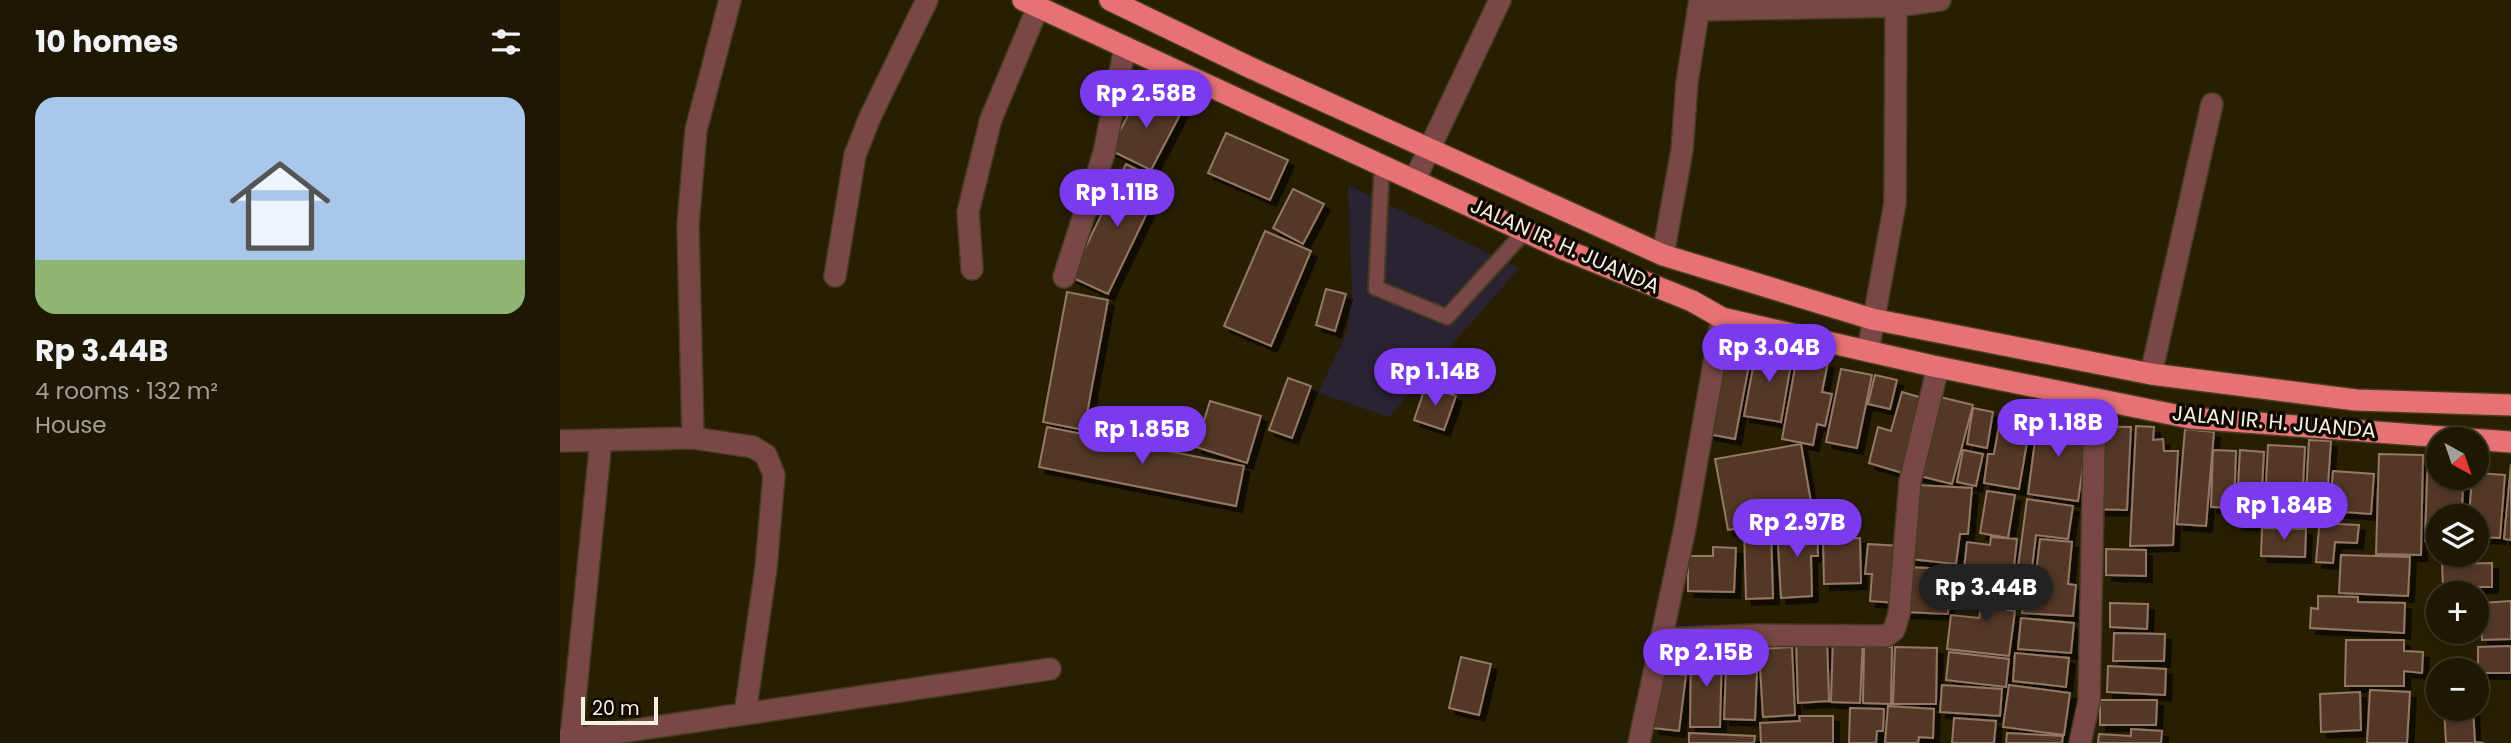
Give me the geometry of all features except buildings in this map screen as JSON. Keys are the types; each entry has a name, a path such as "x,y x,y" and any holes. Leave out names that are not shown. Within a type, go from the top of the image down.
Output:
{"highway":[{"name":"JALAN IR. H. JUANDA","path":"1110,0 1662,255 1872,319 2151,374 2356,400 2511,405"},
{"name":"JALAN IR. H. JUANDA","path":"1031,4 1591,262 1692,301 1722,318 1938,367 2190,418 2511,442"}],"street":[{"path":"693,438 688,225 696,130 730,0"},
{"path":"835,276 855,155 870,117 927,0"},
{"path":"1415,179 1500,0"},
{"path":"1662,255 1682,150 1699,5 1896,6 1940,0"},
{"path":"972,269 968,212 991,119 1031,4"},
{"path":"1868,351 1895,202 1896,6"},
{"path":"1064,277 1104,153 1125,47"},
{"path":"2151,374 2212,104"},
{"path":"1639,743 1662,639 1722,318"},
{"path":"1662,639 1757,635 1886,636 1894,630 1899,614 1910,482 1938,367"},
{"path":"2080,743 2090,701 2095,399"},
{"path":"560,442 693,438 753,447 766,455 774,475 766,568 745,714"},
{"path":"601,440 566,740 1050,669"}],"lane":[{"path":"1381,164 1376,288 1447,317 1526,230"}],"shaded area":[{"path":"1348,185 1519,268 1389,417 1318,393 1347,332 1352,296"}]}
